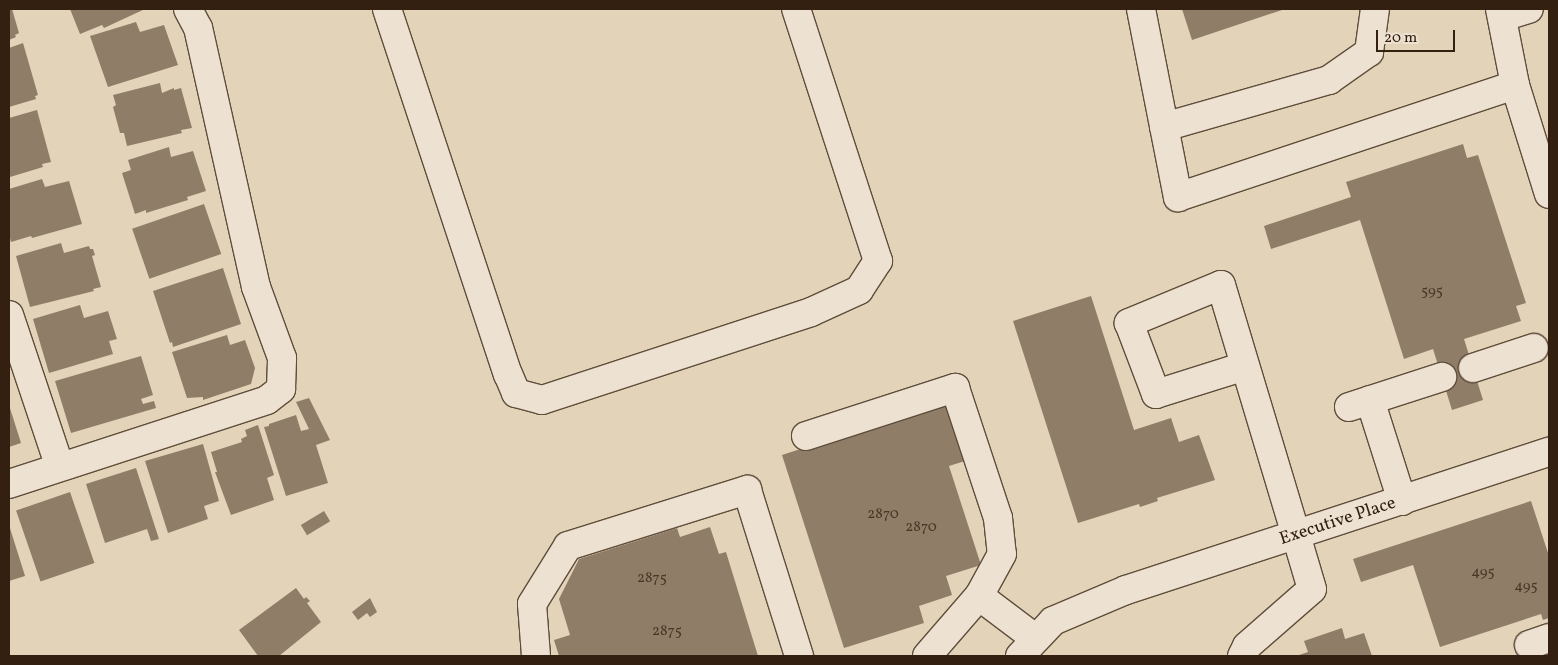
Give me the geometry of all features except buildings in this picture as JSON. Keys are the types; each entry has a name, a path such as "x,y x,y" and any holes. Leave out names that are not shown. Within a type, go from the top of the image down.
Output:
{"street":[{"path":"9,484 267,400 281,388 282,358 256,287 198,28 188,9"},
{"path":"387,9 508,374 516,393 542,400 811,312 859,290 869,276 878,261 796,9"},
{"path":"1141,9 1178,197 1515,85"},
{"path":"1164,127 1328,80 1369,52 1375,9"},
{"path":"1529,9 1501,13 1515,85 1549,194"},
{"path":"1242,656 1248,646 1312,589 1246,366 1221,285 1129,323 1156,394 1246,366"},
{"path":"9,315 60,467"},
{"path":"1473,368 1534,348"},
{"path":"1402,501 1360,404 1442,378"},
{"path":"806,436 955,388 998,518 1002,554 979,596 927,656"},
{"name":"Executive Place","path":"1028,648 1053,621 1126,590 1549,452"},
{"path":"536,656 532,604 568,546 747,490 799,656"},
{"path":"979,596 1028,648"}]}
